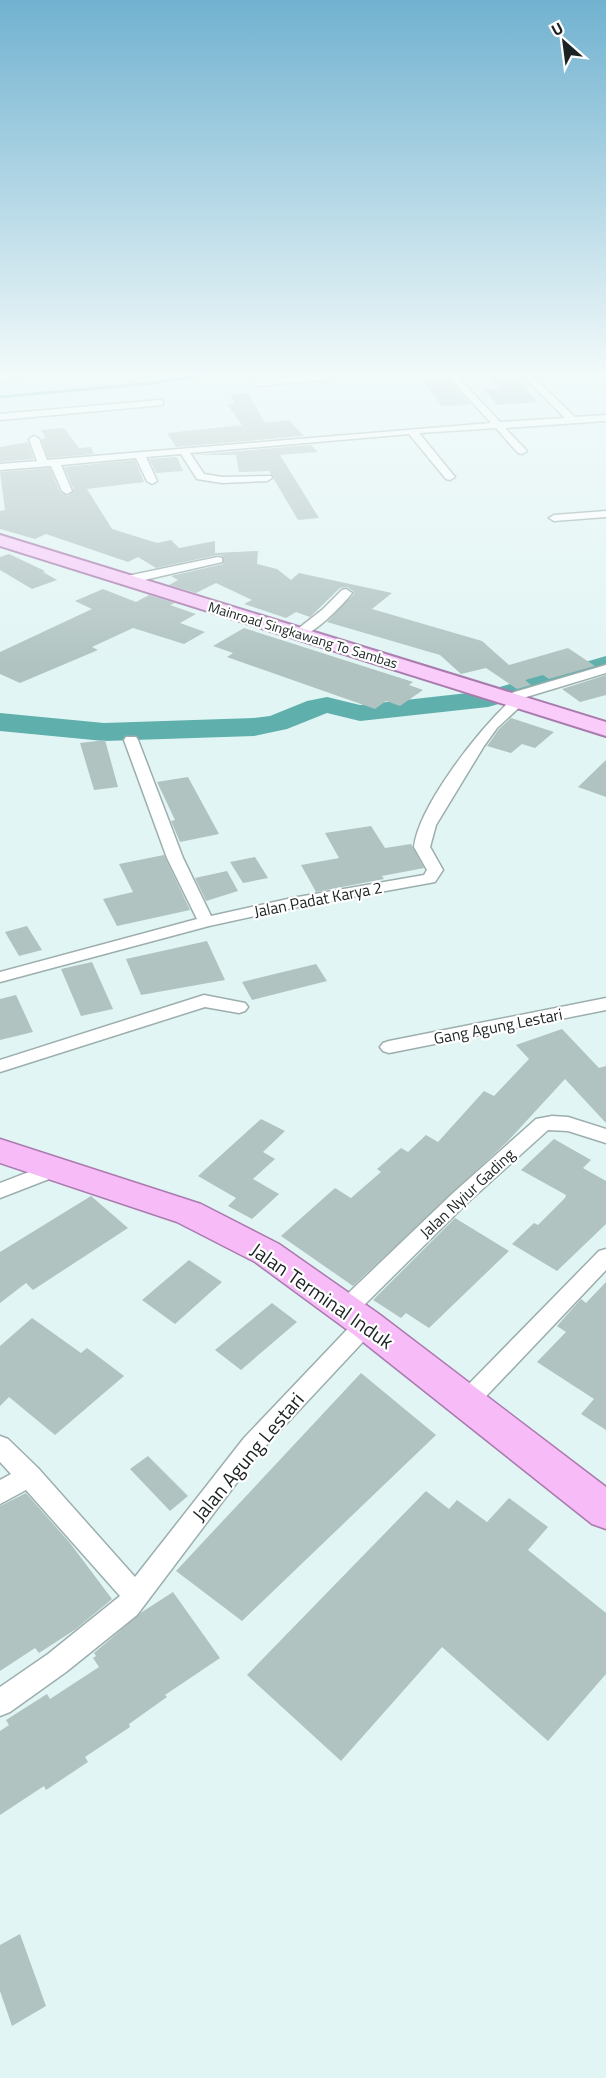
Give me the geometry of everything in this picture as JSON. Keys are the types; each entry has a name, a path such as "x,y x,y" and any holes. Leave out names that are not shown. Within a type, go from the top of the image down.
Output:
{"highway":[{"name":"Jalan Terminal Induk","path":"0,1151 163,1204 219,1226 267,1253 356,1317 606,1511"}],"main road":[{"name":"Mainroad Singkawang To Sambas","path":"0,540 606,729"}],"street":[{"path":"60,473 67,491"},
{"path":"148,473 152,481"},
{"path":"198,473 201,477 222,480 267,478"},
{"path":"447,473 450,477"},
{"path":"554,518 606,513"},
{"path":"127,580 218,560"},
{"path":"299,634 326,613 346,593"},
{"path":"507,697 606,669"},
{"name":"Jalan Padat Karya 2","path":"0,976 206,922 292,903 429,879 435,870 434,865 421,843 434,813 507,697"},
{"path":"131,740 175,858 206,922"},
{"path":"0,1066 204,1001 239,1007"},
{"name":"Gang Agung Lestari","path":"389,1047 606,1004"},
{"name":"Jalan Nyiur Gading","path":"356,1317 459,1199 543,1124 552,1122 575,1125 606,1136"},
{"path":"0,1191 55,1169"},
{"path":"466,1402 606,1257"},
{"name":"Jalan Agung Lestari","path":"0,1703 57,1663 128,1606 252,1445 356,1317"},
{"path":"0,1446 30,1475 107,1568 137,1596"},
{"path":"0,1493 30,1475"}],"building":[{"path":"0,473 52,473 60,492 68,496 74,490 67,473 140,473 144,482 87,489 112,529 157,543 171,540 179,548 215,541 215,553 258,551 257,564 277,569 291,580 299,573 392,593 372,609 482,641 509,665 568,648 595,666 549,679 543,675 525,680 531,685 517,689 486,668 461,674 440,655 327,622 354,594 347,587 340,588 310,617 296,612 286,618 244,604 252,600 216,583 196,593 169,585 178,580 171,576 223,564 223,556 218,555 156,568 138,557 128,562 46,534 35,539 0,529 0,511 5,510"},
{"path":"270,473 291,473 319,518 298,520"},
{"path":"9,554 45,571 43,572 57,580 32,589 0,570 0,557"},
{"path":"103,589 136,602 149,595 175,603 170,605 196,614 180,623 205,632 184,644 133,628 92,647 98,650 20,683 0,674 0,652 92,609 75,601"},
{"path":"244,628 413,682 409,685 423,690 400,706 386,701 375,709 227,657 233,653 213,646"},
{"path":"606,675 606,695 580,702 562,689"},
{"path":"511,718 554,732 535,748 522,744 511,753 487,746 499,729"},
{"path":"105,740 118,787 94,790 80,743"},
{"path":"606,760 606,797 578,787"},
{"path":"188,777 219,834 180,842 171,821 175,820 157,782"},
{"path":"371,826 385,848 411,844 424,868 382,876 384,879 316,892 301,865 339,858 325,833"},
{"path":"164,855 190,910 117,926 103,899 133,892 119,864"},
{"path":"255,857 268,878 243,883 230,862"},
{"path":"227,871 238,891 206,901 195,878"},
{"path":"27,926 42,950 19,956 5,932"},
{"path":"207,941 225,980 141,995 126,959"},
{"path":"92,962 113,1009 81,1016 61,969"},
{"path":"316,964 327,981 252,1000 242,982"},
{"path":"16,995 33,1032 0,1040 0,999"},
{"path":"562,1029 599,1068 606,1066 606,1123 565,1079 508,1141 353,1286 281,1236 335,1188 351,1198 381,1172 377,1169 401,1148 408,1152 426,1135 438,1142 484,1091 494,1096 529,1059 516,1045"},
{"path":"261,1119 285,1131 263,1152 275,1159 253,1179 279,1194 252,1219 228,1206 236,1198 198,1176"},
{"path":"554,1139 591,1160 583,1168 606,1181 606,1224 557,1271 512,1244 534,1223 538,1225 565,1198 566,1195 521,1170"},
{"path":"91,1196 128,1228 33,1290 26,1283 0,1303 0,1252"},
{"path":"455,1218 509,1251 429,1328 406,1313 401,1318 373,1300"},
{"path":"189,1260 222,1282 175,1324 142,1300"},
{"path":"606,1282 606,1430 581,1414 594,1399 537,1362 566,1332 557,1326 581,1299 586,1303"},
{"path":"272,1303 297,1322 241,1370 215,1350"},
{"path":"32,1318 81,1353 87,1348 124,1376 55,1435 9,1397 0,1406 0,1346"},
{"path":"361,1373 436,1435 242,1621 176,1571"},
{"path":"148,1456 188,1496 170,1511 130,1469"},
{"path":"426,1491 449,1509 457,1500 487,1522 509,1498 548,1527 528,1550 606,1613 606,1674 548,1741 442,1647 341,1761 247,1675"},
{"path":"26,1493 70,1543 112,1599 76,1629 39,1653 35,1648 0,1671 0,1506"},
{"path":"173,1592 220,1658 165,1695 167,1697 129,1724 130,1727 85,1757 88,1762 46,1790 44,1786 0,1815 0,1731 9,1725 6,1720 47,1694 50,1699 99,1667 93,1658 96,1656 94,1653 142,1612"},
{"path":"20,1934 46,2006 12,2026 0,1991 0,1945"}],"waterway":[{"path":"0,722 104,732 254,727 277,723 327,705 360,713 488,699 606,664"}]}
